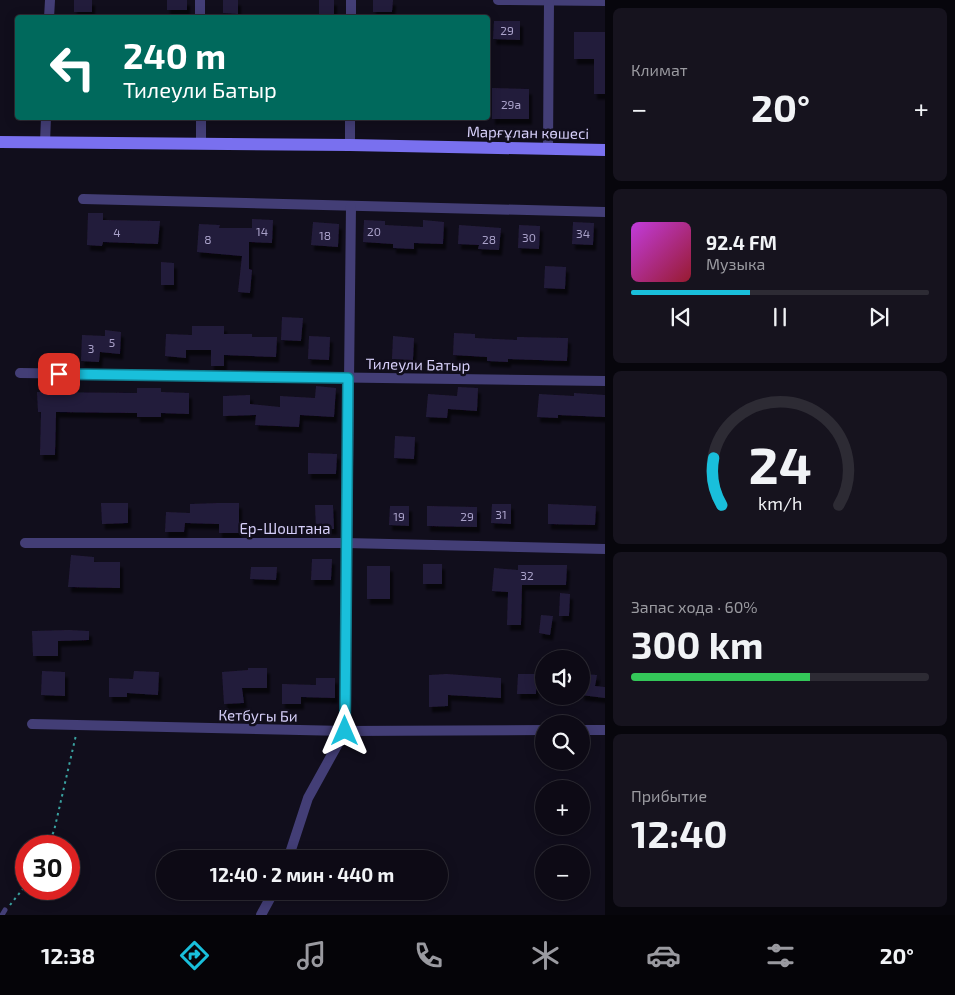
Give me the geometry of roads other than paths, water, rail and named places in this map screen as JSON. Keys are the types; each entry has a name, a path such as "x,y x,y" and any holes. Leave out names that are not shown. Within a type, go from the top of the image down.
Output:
{"main road":[{"name":"Марғұлан көшесі","path":"0,142 350,145 605,150"}],"street":[{"path":"49,15 50,0"},
{"path":"200,0 200,15"},
{"path":"351,0 351,15"},
{"path":"498,0 605,1"},
{"path":"548,148 549,0"},
{"path":"45,142 46,120"},
{"path":"201,120 201,144"},
{"path":"350,120 350,145"},
{"path":"83,199 605,212"},
{"path":"291,850 308,798 345,731 351,206"},
{"name":"Тилеули Батыр","path":"20,373 605,380"},
{"name":"Ер-Шоштана","path":"25,543 346,543 605,549"},
{"name":"Кетбугы Би","path":"32,724 79,727 345,731 535,730"},
{"path":"590,730 605,730"},
{"path":"261,915 269,900"}]}
